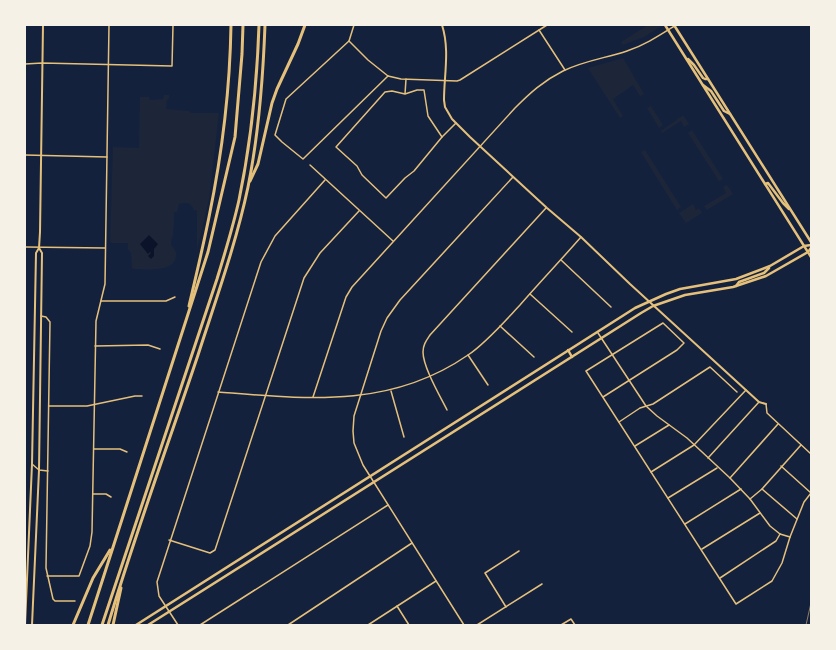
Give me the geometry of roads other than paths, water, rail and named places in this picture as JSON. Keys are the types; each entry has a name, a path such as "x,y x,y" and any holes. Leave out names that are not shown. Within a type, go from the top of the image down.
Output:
{"highway":[{"path":"185,326 209,216 222,135 230,52 231,25"},
{"path":"88,625 208,252 234,137 242,54 243,25"},
{"path":"102,625 217,279 234,221 245,170 254,109 259,25"},
{"path":"108,625 237,235 255,145 263,81 265,25"},
{"path":"248,186 258,164 276,88 298,44 305,25"},
{"path":"73,625 93,578 113,545"},
{"path":"113,625 124,573"}],"main road":[{"path":"665,25 811,257"},
{"path":"675,25 811,242"},
{"path":"684,56 694,65 703,78 708,79"},
{"path":"701,82 711,91 724,112 730,114"},
{"path":"765,184 768,183 793,214"},
{"path":"136,625 568,350 648,301 680,289 736,279 770,266 804,246 811,246 808,252 766,276 736,286 685,295 653,306 148,625"},
{"path":"736,286 739,282 764,273 770,266"},
{"path":"715,283 716,290"},
{"path":"568,350 572,357"},
{"path":"453,424 457,429"},
{"path":"408,452 412,457"},
{"path":"332,500 335,506"}],"street":[{"path":"25,625 32,464 36,253 39,248 43,25"},
{"path":"47,576 79,576 90,546 92,532 96,321 105,284 108,65 110,25"},
{"path":"25,64 172,66 173,25"},
{"path":"354,25 349,40 286,99 275,135 304,159 388,76"},
{"path":"442,25 446,39 447,58 445,107 456,123 653,306 759,402 766,404 767,414 811,454"},
{"path":"349,40 368,60 388,76 406,79 460,80 547,25"},
{"path":"312,397 346,297 357,279 535,88 565,70 584,62 633,48 647,42 675,25"},
{"path":"539,30 565,70"},
{"path":"405,94 406,79"},
{"path":"442,137 428,116 424,90 417,90 405,94 392,91 384,92 336,147 357,166 362,176 386,198 405,178 414,171 442,137 456,123"},
{"path":"25,155 107,157"},
{"path":"310,166 393,241"},
{"path":"464,625 363,465 354,443 354,416 387,318 400,300 513,177"},
{"path":"178,625 159,596 157,582 169,540 261,262 275,236 325,180"},
{"path":"447,410 424,362 424,344 546,208"},
{"path":"169,540 210,553 215,550 304,278 320,253 359,211"},
{"path":"218,392 265,396 334,398 361,396 391,391 431,376 468,355 500,326 561,260 580,237"},
{"path":"25,247 105,248"},
{"path":"32,625 39,470 42,253 39,248"},
{"path":"561,260 611,307"},
{"path":"530,294 572,332"},
{"path":"101,301 166,301 175,297"},
{"path":"41,316 46,317 50,322 46,568 53,599 55,601 75,601"},
{"path":"603,397 677,350 684,343 663,323 586,371 736,604 772,581 782,563 790,537 804,502 811,493 781,466"},
{"path":"500,326 534,357"},
{"path":"597,332 646,406 694,445 717,468 730,478 750,499 770,526 780,534 790,537"},
{"path":"95,346 148,345 160,349"},
{"path":"468,355 488,385"},
{"path":"619,422 640,408 653,404 710,366 737,392"},
{"path":"651,472 694,445 746,390"},
{"path":"391,391 404,437"},
{"path":"49,406 88,406 135,396 142,396"},
{"path":"708,458 759,402"},
{"path":"730,478 778,424"},
{"path":"635,446 669,425"},
{"path":"750,499 762,489 801,445"},
{"path":"94,449 120,449 127,452"},
{"path":"32,464 39,470 48,471"},
{"path":"668,498 717,468"},
{"path":"685,524 741,489"},
{"path":"762,489 797,520"},
{"path":"93,494 106,494 111,497"},
{"path":"200,625 388,505"},
{"path":"702,550 760,513"},
{"path":"720,578 776,541 780,534"},
{"path":"288,625 412,544"},
{"path":"506,607 485,572 520,551"},
{"path":"368,625 436,581"},
{"path":"477,625 542,584"},
{"path":"397,606 409,625"},
{"path":"561,625 571,619 575,625"}],"railway":[{"path":"806,625 811,603"}]}
